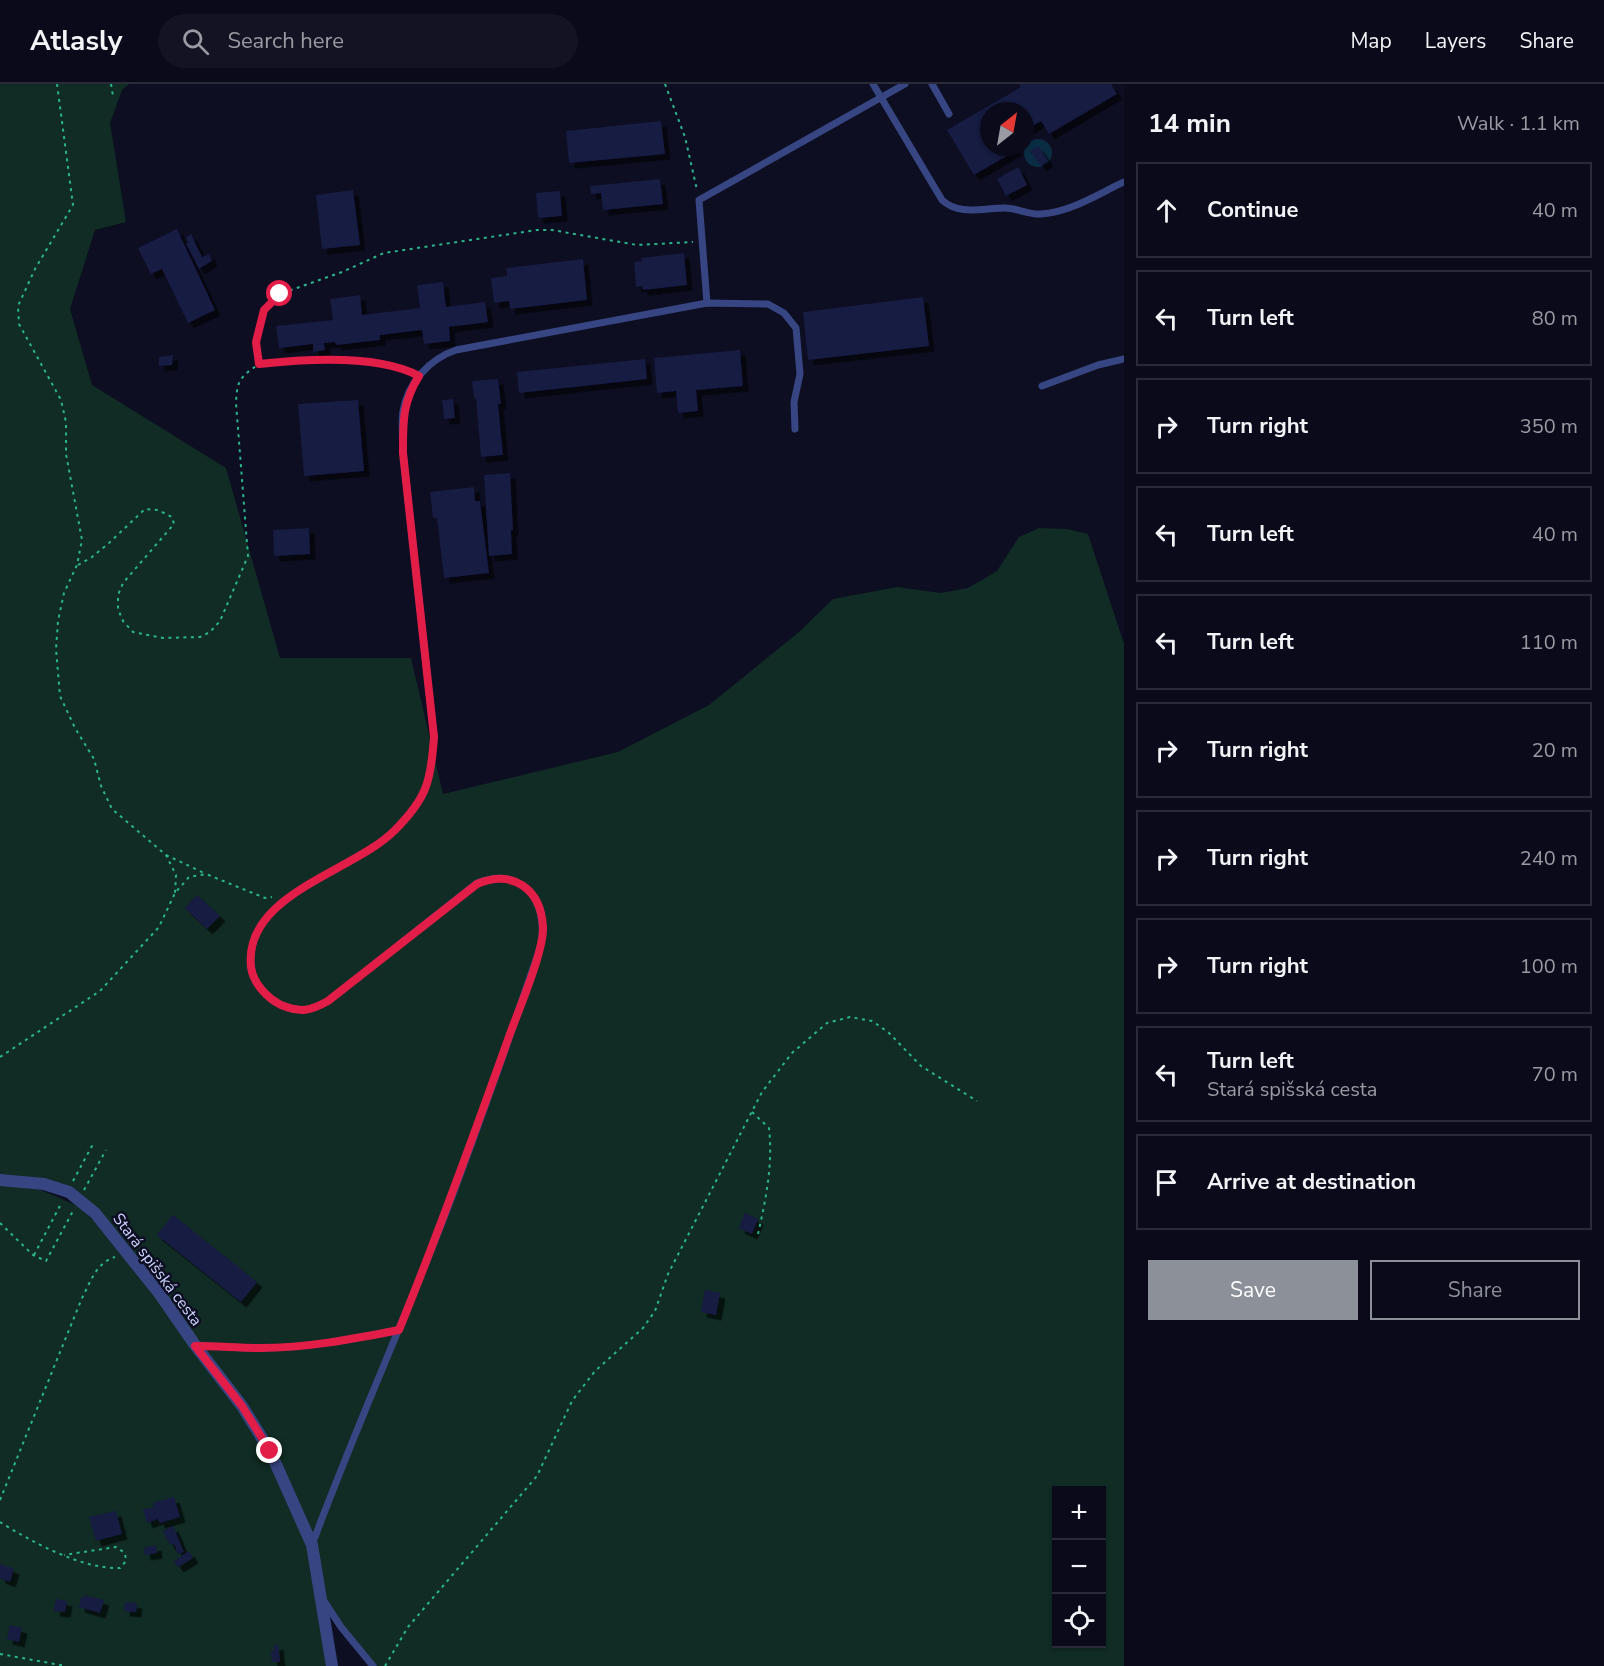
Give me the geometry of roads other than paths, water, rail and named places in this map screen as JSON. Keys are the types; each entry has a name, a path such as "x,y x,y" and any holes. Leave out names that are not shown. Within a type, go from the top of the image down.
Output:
{"street":[{"name":"Stará spišská cesta","path":"0,1180 44,1184 69,1192 95,1213 159,1293 195,1346 242,1406 270,1451 312,1545 332,1666"}],"lane":[{"path":"873,84 942,200 950,207 980,210 1008,208 1019,212 1041,214 1069,208 1124,182"},
{"path":"707,303 699,200 905,84"},
{"path":"932,84 949,114"},
{"path":"312,1545 437,1235 520,1007 541,944 543,927 539,908 531,893 519,883 507,878 492,877 477,884 328,1001 314,1009 295,1011 276,1002 260,989 252,974 250,957 255,935 269,915 291,895 374,847 393,832 423,797 429,782 434,737 403,453 403,411 412,386 436,359 456,350 707,303 768,304 784,313 796,328 800,374 794,402 795,429"},
{"path":"1042,386 1098,365 1124,359"},
{"path":"195,1346 261,1348 298,1346 399,1330"},
{"path":"320,1596 341,1627 373,1666"}],"water":[{"path":"1034,140 1044,140 1051,147 1051,159 1044,166 1032,166 1025,159 1024,156 1034,156"}]}
